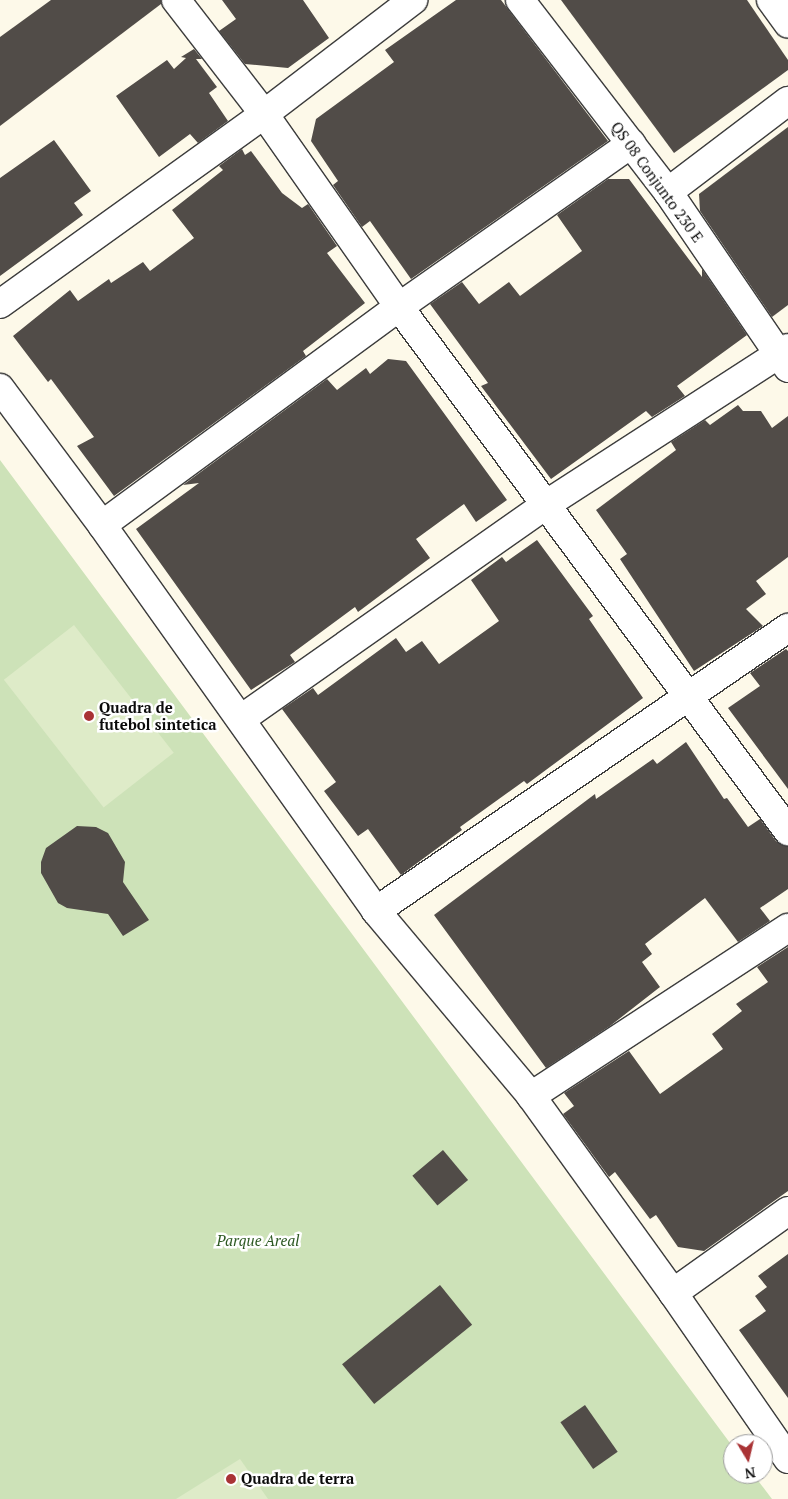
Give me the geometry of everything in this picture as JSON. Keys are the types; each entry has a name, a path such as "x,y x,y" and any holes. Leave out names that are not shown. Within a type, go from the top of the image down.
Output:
{"street":[{"path":"176,0 264,114 399,307 788,831"},
{"path":"0,304 264,114 412,0"},
{"name":"QS 08 Conjunto 230 E","path":"520,0 668,192 785,357"},
{"path":"771,0 788,23"},
{"path":"668,192 788,101"},
{"path":"102,525 399,307 631,144"},
{"path":"241,720 546,504 785,357"},
{"path":"0,388 102,525 376,911 531,1096 673,1293 788,1459"},
{"path":"376,911 690,698 788,628"},
{"path":"531,1096 788,928"},
{"path":"673,1293 788,1212"}],"green space":[{"name":"Parque Areal","path":"0,460 723,1434 723,1484 761,1484 772,1499 0,1499"},
{"name":"Quadra de futebol sintetica","path":"74,625 174,753 104,807 4,680"},
{"name":"Quadra de terra","path":"240,1459 268,1499 176,1499"}],"building":[{"path":"51,0 161,0 161,4 0,126 0,37"},
{"path":"222,0 303,0 329,38 288,68 245,64 219,31 236,19"},
{"path":"456,0 501,0 608,141 411,279 370,221 362,227 333,185 338,181 311,141 316,119 394,62 385,50"},
{"path":"561,0 747,0 788,60 788,70 674,153"},
{"path":"194,49 202,59 196,59 217,87 209,93 228,121 198,143 190,134 159,157 116,96 167,60 174,69 186,58 181,57"},
{"path":"788,127 788,305 772,317 700,211 699,194"},
{"path":"54,140 91,191 74,203 83,215 0,276 0,178"},
{"path":"242,149 245,155 251,151 282,193 302,208 308,204 337,246 327,253 365,303 303,351 306,356 114,496 77,446 94,437 51,379 48,382 13,336 70,290 78,301 109,279 111,283 143,262 150,271 194,238 172,210 223,170 219,166"},
{"path":"608,179 629,179 702,277 702,269 747,335 677,386 685,396 652,417 646,411 551,479 481,386 488,383 430,304 462,282 479,304 509,282 520,296 582,251 557,215"},
{"path":"388,359 406,361 507,500 476,522 464,504 416,539 430,558 358,612 355,607 290,655 295,662 251,690 136,529 199,483 183,485 327,379 337,390 366,368 370,374"},
{"path":"738,405 743,411 761,411 772,428 788,416 788,557 756,581 766,594 746,609 763,626 694,671 620,559 627,554 596,510 676,450 671,442 705,420 710,425"},
{"path":"537,540 593,616 589,619 643,698 527,784 524,781 460,827 462,830 401,875 368,829 358,836 324,791 336,782 282,709 313,688 318,695 396,638 406,652 422,641 439,664 499,621 471,580 502,557 506,562"},
{"path":"786,649 788,651 788,789 728,708 760,686 750,673"},
{"path":"686,742 724,799 727,798 748,827 760,819 776,841 788,846 788,889 760,908 770,921 738,942 705,898 645,944 652,954 642,962 660,987 610,1026 546,1068 434,915 595,794 596,799 653,759 657,764"},
{"path":"77,826 96,827 108,833 125,862 123,882 149,920 123,936 108,914 67,908 58,903 41,873 41,862 46,848"},
{"path":"788,947 788,1191 704,1251 678,1247 656,1215 650,1219 615,1172 609,1177 563,1114 574,1106 564,1093 629,1051 660,1094 723,1049 712,1034 742,1011 736,1004 768,982 757,967"},
{"path":"443,1150 468,1180 437,1206 412,1176"},
{"path":"788,1254 788,1398 739,1330 766,1311 755,1296 767,1287 758,1276"},
{"path":"440,1285 472,1325 374,1404 342,1364"},
{"path":"585,1405 618,1452 593,1469 560,1422"}],"place":[{"name":"Quadra de futebol sintetica","path":"89,716"},
{"name":"Quadra de terra","path":"231,1479"}]}
